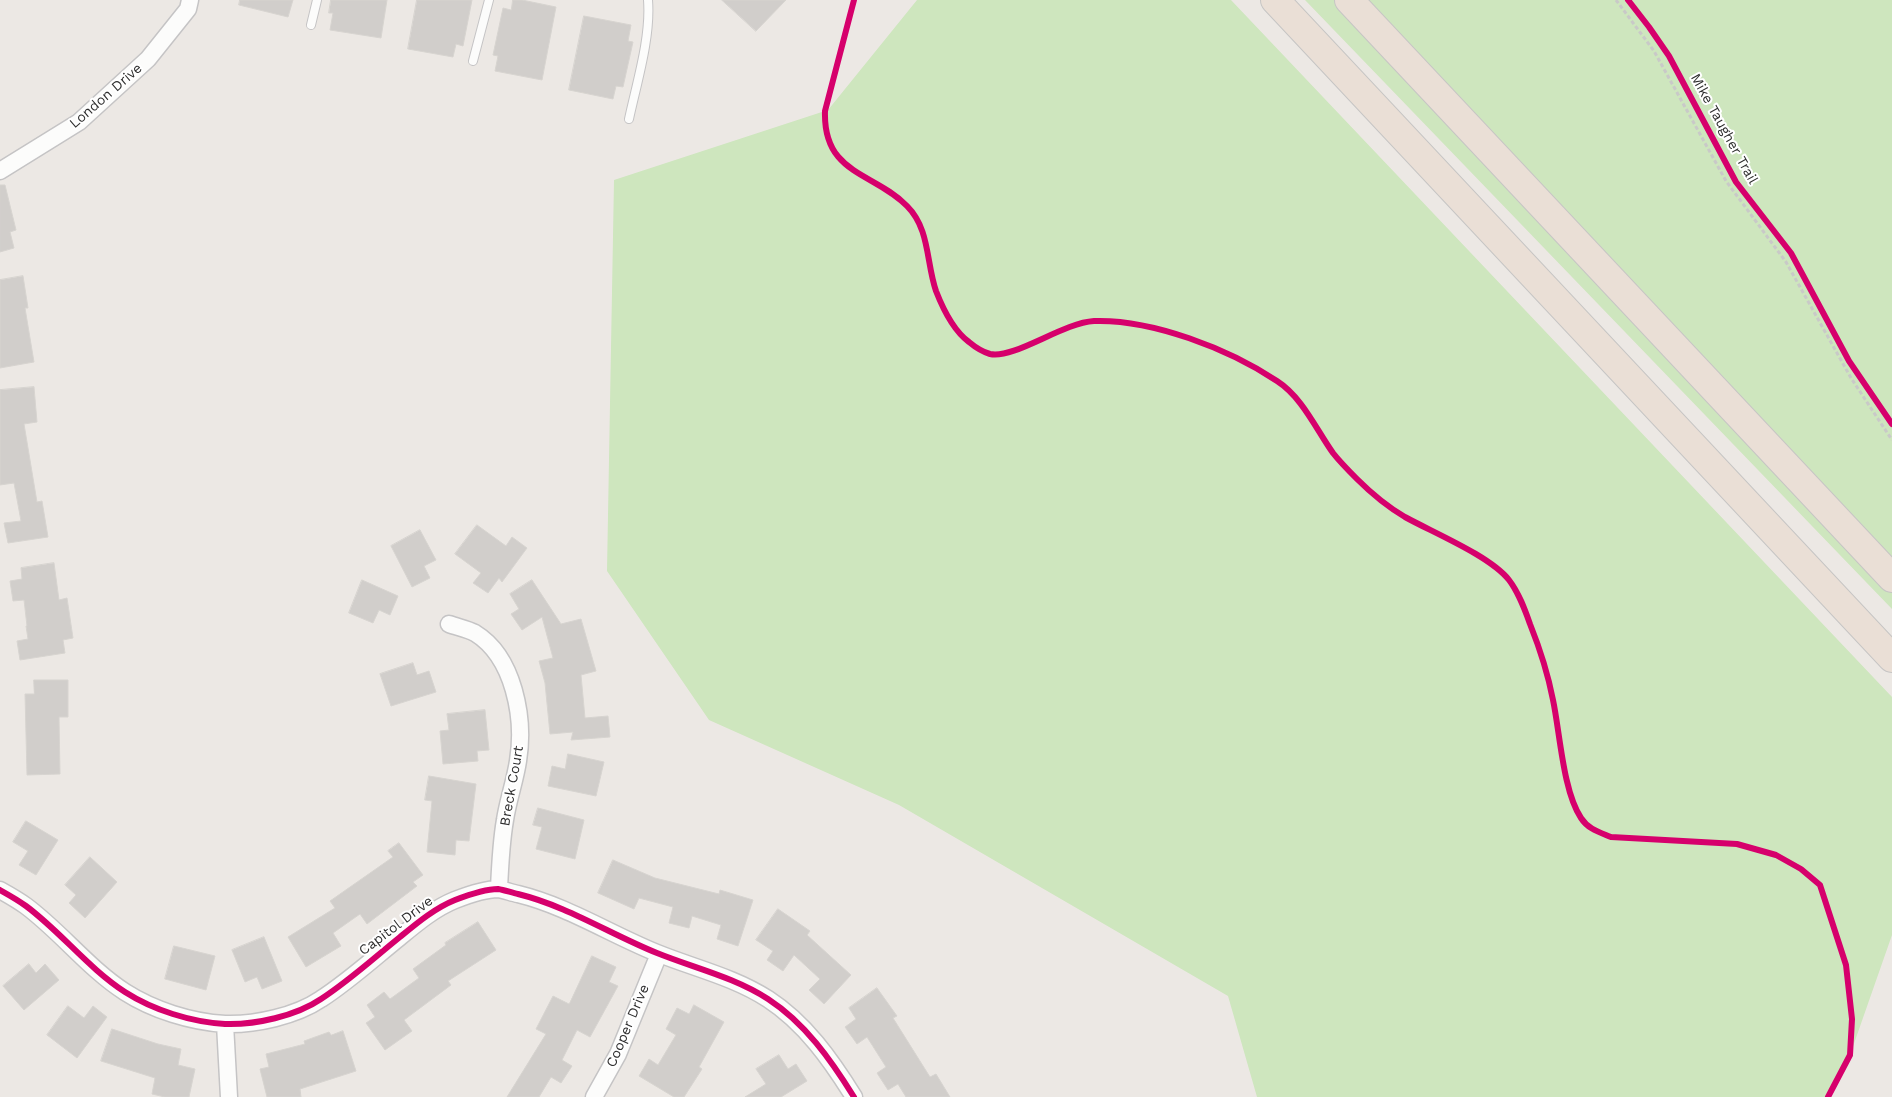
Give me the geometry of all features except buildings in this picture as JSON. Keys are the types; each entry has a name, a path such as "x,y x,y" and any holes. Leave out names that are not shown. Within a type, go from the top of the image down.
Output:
{"highway":[{"path":"1274,0 1892,658"},
{"path":"1349,0 1892,578"}],"street":[{"name":"London Drive","path":"0,171 79,122 148,59 188,9 190,0"},
{"name":"Breck Court","path":"449,624 473,632 489,644 501,660 515,691 521,725 518,760 503,834 499,889"},
{"name":"Capitol Drive","path":"0,890 25,905 102,974 126,992 157,1009 190,1018 225,1024 256,1022 284,1016 320,1000 428,915 452,901 482,891 499,889 537,899 577,915 659,954 717,973 768,999 796,1021 823,1050 854,1097"},
{"name":"Cooper Drive","path":"594,1097 618,1054 659,954"},
{"path":"225,1024 229,1097"}],"lane":[{"path":"311,24 317,0"},
{"path":"473,61 489,0"},
{"path":"629,119 644,43 649,11 648,0"}],"path":[{"path":"1816,299 1831,330 1854,368"}],"green space":[{"path":"917,0 1231,0 1892,697 1892,935 1850,1055 1825,1097 1257,1097 1228,996 899,805 709,720 607,571 614,180 828,110"},
{"path":"1305,0 1892,0 1892,609"}],"cycle path":[{"path":"854,0 825,111 827,132 832,148 841,160 853,170 894,195 914,215 924,235 936,291 946,312 959,332 974,346 990,354 1012,351 1081,323 1094,321 1140,325 1189,338 1213,347 1258,369 1286,388 1301,404 1336,456 1380,500 1405,517 1489,562 1500,571 1513,585 1519,596 1540,652 1551,690 1570,793 1575,807 1587,825 1611,837 1737,844 1776,855 1801,869 1820,885 1846,965 1852,1019 1850,1055 1828,1097"},
{"name":"Mike Taugher Trail","path":"1628,0 1669,56 1736,182 1791,253 1849,361 1892,424"},
{"path":"0,890 39,916 99,972 125,992 160,1010 199,1021 225,1024 262,1021 288,1015 311,1005 342,985 413,926 440,907 476,893 493,889 503,890 554,906 640,946 755,991 794,1019 816,1043 854,1097"}]}
